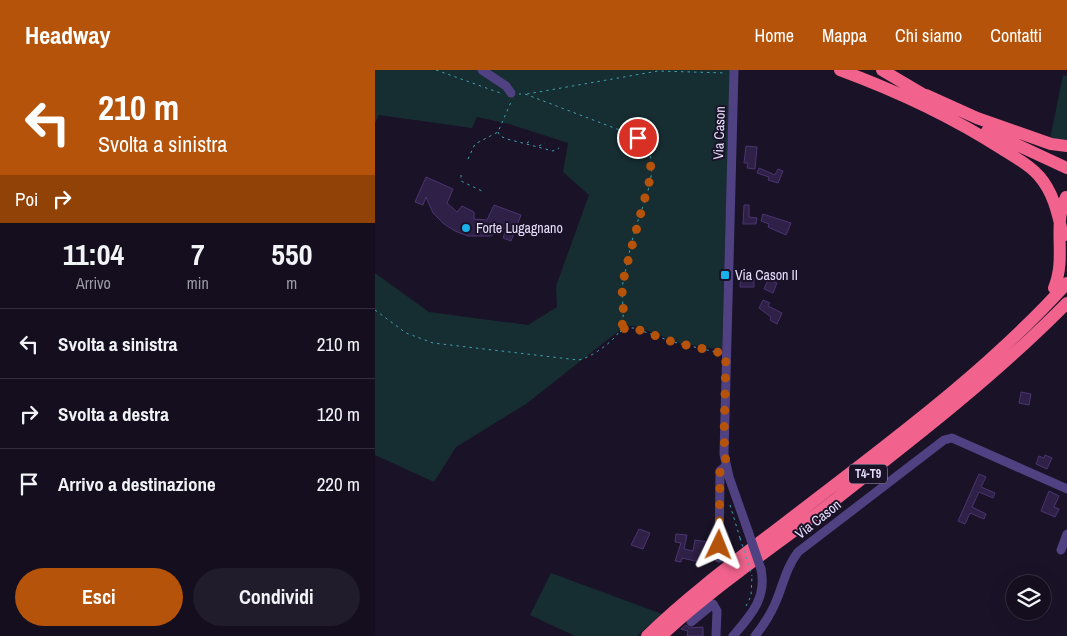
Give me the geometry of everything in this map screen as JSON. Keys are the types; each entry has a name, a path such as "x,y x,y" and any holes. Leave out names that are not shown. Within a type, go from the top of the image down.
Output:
{"highway":[{"name":"T4-T9","path":"840,70 899,86 962,120 1067,168"},
{"name":"T4-T9","path":"882,70 899,86"},
{"name":"T4-T9","path":"927,101 1051,144 1067,146"},
{"name":"T4-T9","path":"927,101 1035,171 1053,198 1063,236"},
{"name":"T4-T9","path":"1035,154 1067,176"},
{"name":"T4-T9","path":"1023,328 1060,280 1066,257 1062,211 1066,197"},
{"name":"T4-T9","path":"647,636 727,567 925,413 1023,328 1067,283"},
{"name":"T4-T9","path":"661,636 733,576 830,504 964,397 1067,303"}],"street":[{"path":"481,70 506,86 511,93"},
{"name":"Via Cason","path":"733,636 750,618 760,600 762,586 761,569 726,466 724,437 734,71"},
{"name":"Via Cason","path":"755,636 775,605 783,576 798,552 944,440 953,438 1067,488"},
{"name":"Via Cason","path":"719,558 720,471 726,466"},
{"path":"1061,550 1067,534"},
{"path":"691,622 713,604 717,611 716,636"}],"path":[{"path":"436,70 502,95 511,93 525,94 658,71 734,71"},
{"path":"468,159 475,144 498,132 511,102 511,93"},
{"path":"525,94 638,138 649,154 651,160 650,179 625,272 622,289 624,320 619,333"},
{"path":"498,132 500,136 553,151 559,148"},
{"path":"526,143 531,140"},
{"path":"539,147 545,144"},
{"path":"461,175 461,181 466,185 482,191"},
{"path":"375,310 406,332 433,343 577,360 586,359 625,328 634,328 673,342 726,354"},
{"path":"740,538 752,576 751,596 745,609"}],"green space":[{"path":"375,70 730,70 722,350 680,343 635,326 625,326 526,404 456,447 434,482 375,455 375,273 429,312 528,325 557,307 556,286 589,195 563,172 568,143 509,124 477,117 472,128 379,115 375,123"},
{"path":"1063,75 1067,76 1067,140 1050,139"},
{"path":"551,573 662,614 637,636 575,636 530,615"}],"building":[{"path":"746,146 757,147 755,169 747,168 748,163 744,163"},
{"path":"759,168 775,175 778,169 783,171 778,183 768,180 769,177 757,173"},
{"path":"426,177 453,189 447,203 457,212 462,206 474,212 474,219 487,220 494,205 521,215 511,241 503,238 507,227 490,236 468,236 444,224 433,213 426,197 423,205 415,202"},
{"path":"744,205 749,205 749,217 757,218 756,224 743,224"},
{"path":"763,214 791,223 786,235 768,227 769,224 761,221"},
{"path":"741,275 754,278 754,287 740,287"},
{"path":"768,280 777,283 773,293 764,289"},
{"path":"763,300 770,303 768,306 782,313 777,324 770,320 771,317 759,308"},
{"path":"1021,392 1031,394 1029,405 1019,403"},
{"path":"1045,455 1052,458 1047,469 1036,464 1039,456 1044,458"},
{"path":"979,474 986,477 981,487 995,493 993,498 979,492 972,507 986,514 984,519 970,513 965,524 958,521"},
{"path":"1049,491 1059,496 1054,507 1059,509 1055,517 1041,511"},
{"path":"639,529 650,533 643,549 631,545"},
{"path":"676,534 687,535 684,549 693,551 695,540 708,542 704,563 682,558 681,562 675,561 681,543 675,542"},
{"path":"686,625 689,628 703,627 703,636 687,636 688,631 681,629"}],"place":[{"name":"Forte Lugagnano","path":"466,228"},
{"name":"Via Cason II","path":"725,275"}],"route":[{"path":"638,138 647,148 651,160 650,179 625,272 622,289 624,320 619,333 625,328 634,328 673,342 726,354 724,454 726,466 720,471 719,545"}]}
